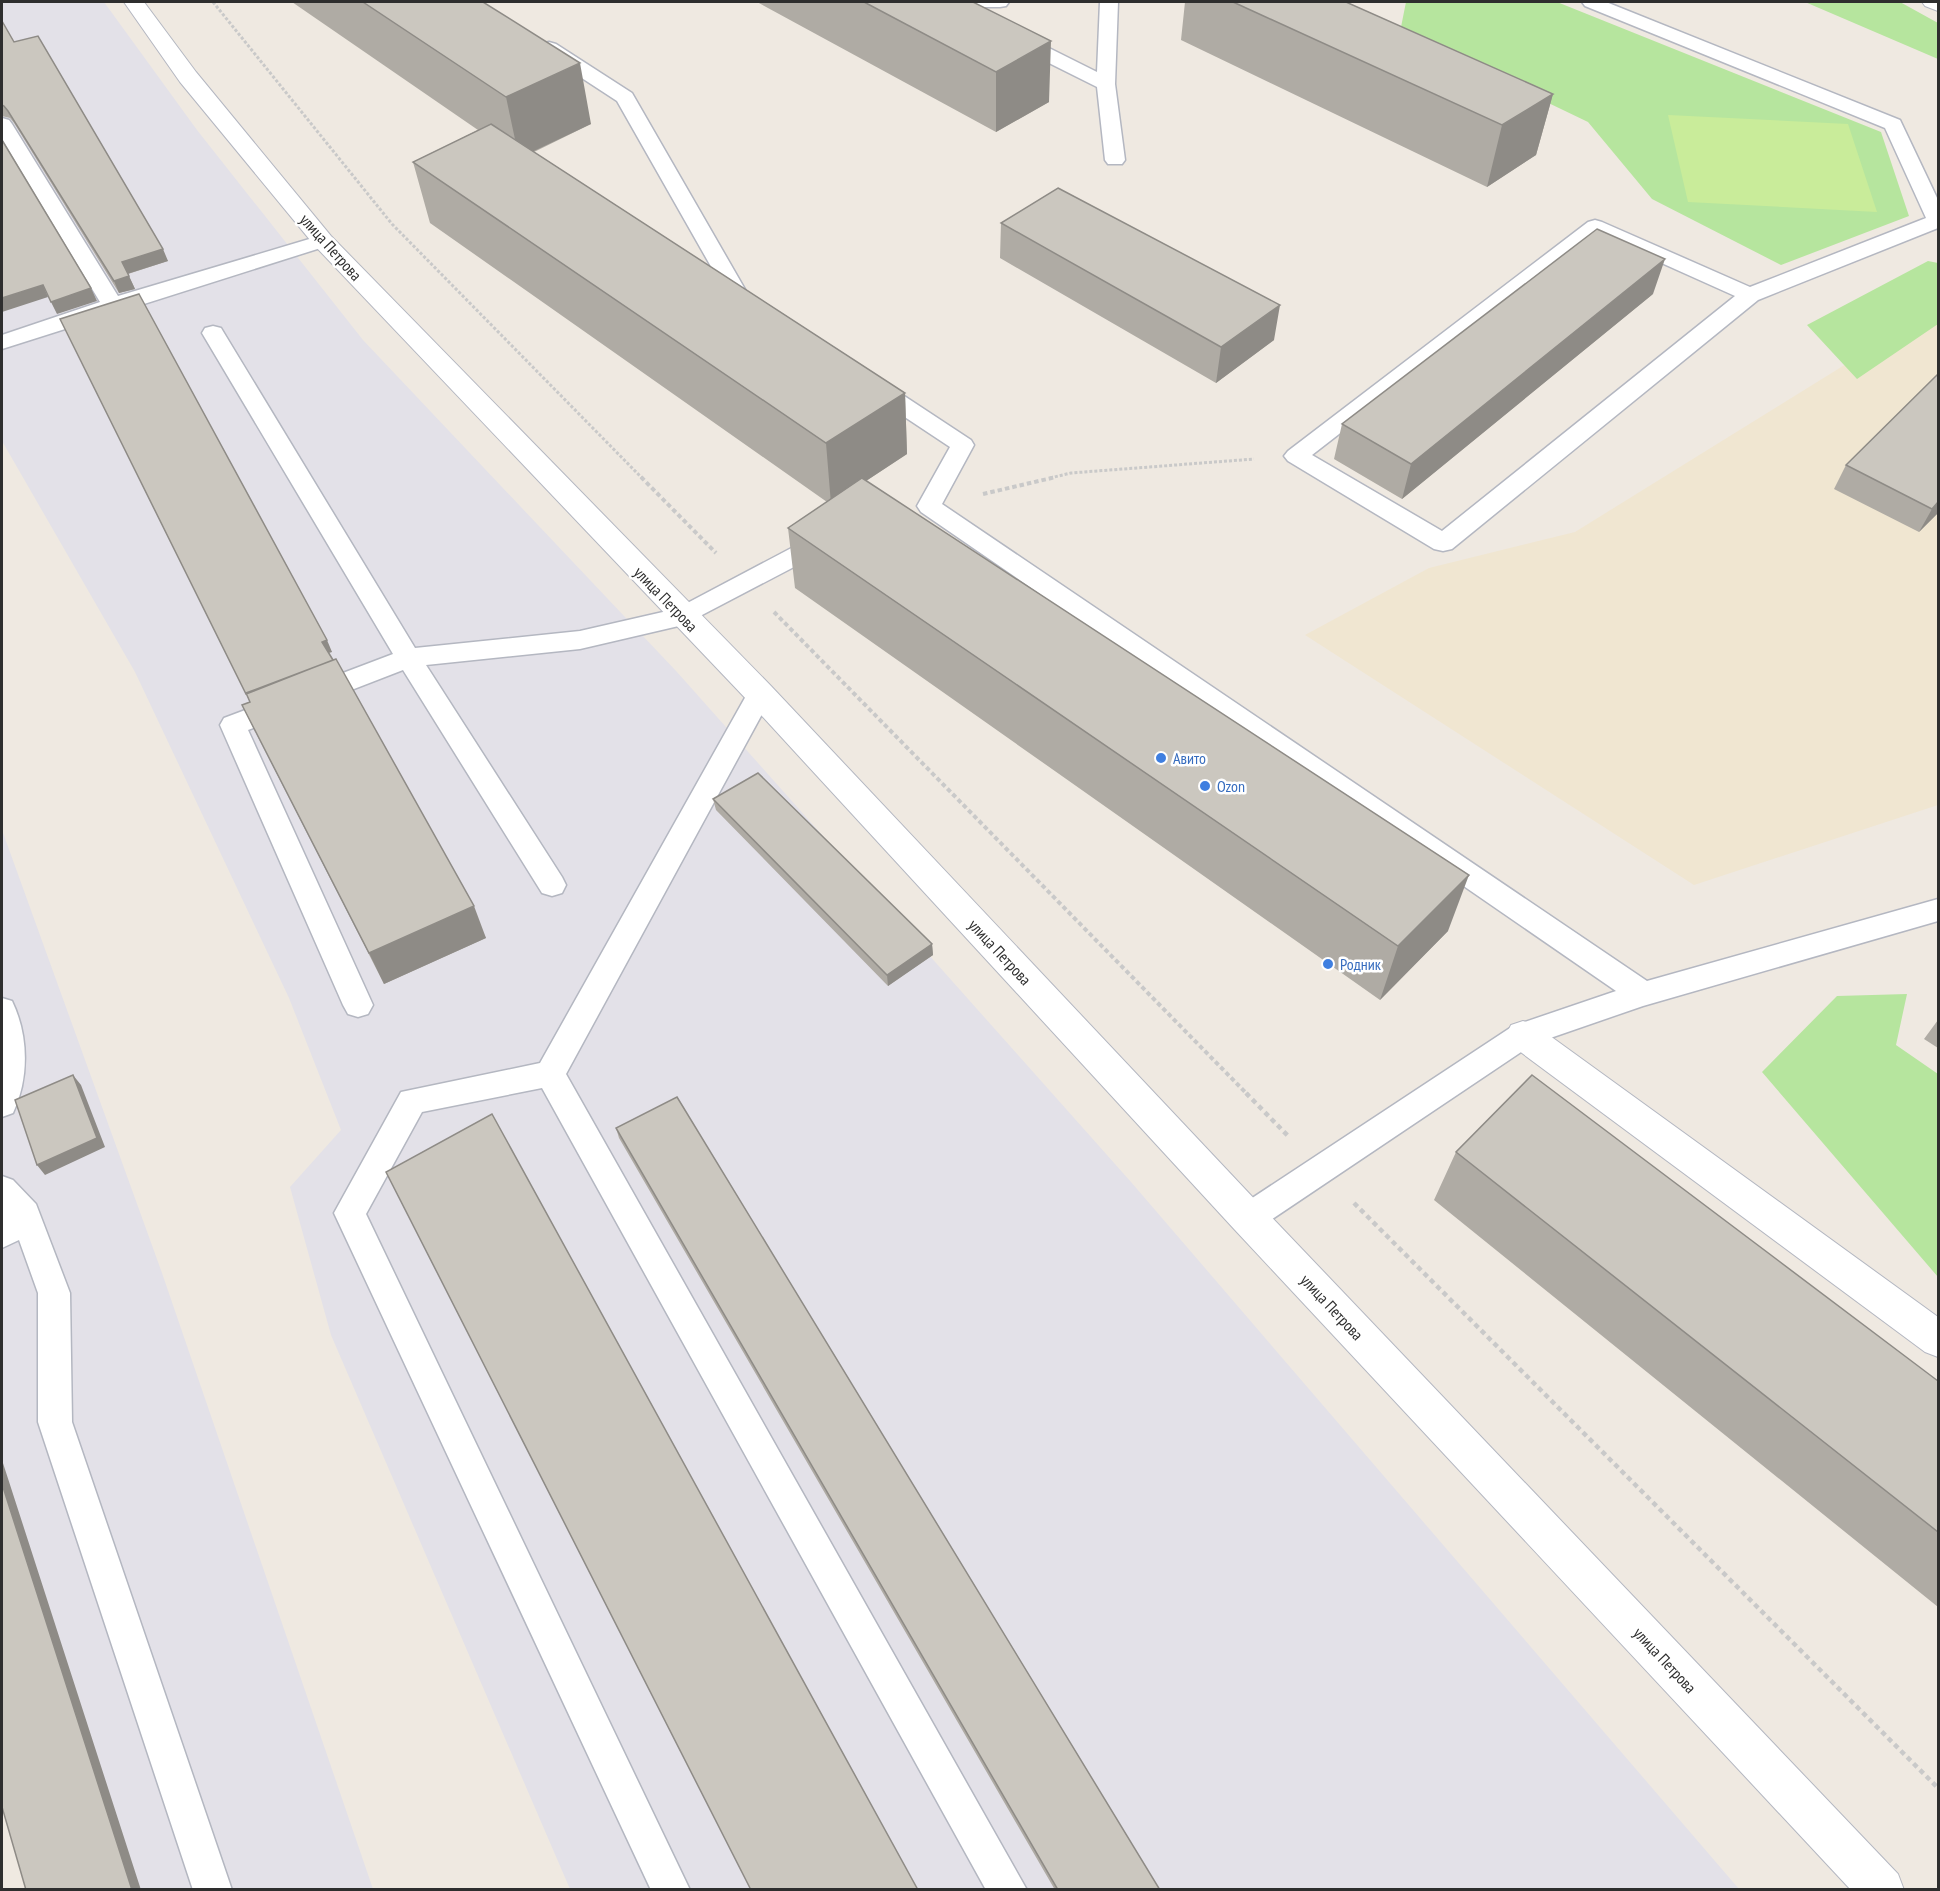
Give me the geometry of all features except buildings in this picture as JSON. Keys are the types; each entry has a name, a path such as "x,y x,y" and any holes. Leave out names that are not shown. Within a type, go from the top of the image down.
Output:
{"street":[{"name":"улица Петрова","path":"134,2 188,77 323,241 760,694 1248,1218 1882,1890"},
{"path":"1932,2 1938,5"},
{"path":"1523,1035 1938,1339"}],"lane":[{"path":"940,2 1000,2"},
{"path":"940,2 982,22"},
{"path":"1109,2 1106,84 1115,159"},
{"path":"1591,2 1893,124 1938,221 1750,295 1443,543 1296,456 1595,226 1750,295"},
{"path":"527,33 625,97 738,295 777,321"},
{"path":"1003,33 1106,84"},
{"path":"2,124 113,305"},
{"path":"2,342 113,305 323,241"},
{"path":"213,333 408,658 552,885"},
{"path":"855,373 963,445 918,509 1643,994"},
{"path":"358,1005 233,725 408,658 580,640 683,616 840,532 851,529"},
{"path":"550,1074 760,694"},
{"path":"1248,1218 1523,1035 1643,994 1938,910"},
{"path":"2,1010 9,1031 8,1093 2,1104"},
{"path":"550,1074 412,1101 350,1213 671,1890"},
{"path":"550,1074 1008,1890"},
{"path":"8,1212 54,1293 55,1422 213,1890"}],"path":[{"path":"918,509 1071,473 1296,456"},
{"path":"1320,1168 1938,1788"}],"shaded area":[{"path":"2,2 104,2 197,130 363,340 677,672 1131,1182 1739,1889 570,1889 331,1335 290,1187 341,1130 289,998 135,672 2,441"},
{"path":"1938,307 1938,805 1694,885 1305,635 1429,568 1575,532"},
{"path":"2,830 162,1273 373,1889 56,1889 2,1707"}],"green space":[{"path":"1406,2 1557,2 1881,132 1909,216 1781,265 1652,199 1588,122 1400,32"},
{"path":"1805,2 1900,2 1938,23 1938,59"},
{"path":"1668,115 1848,124 1877,212 1688,202"},
{"path":"1928,261 1938,263 1938,324 1857,379 1807,325"},
{"path":"1907,994 1896,1045 1938,1074 1938,1277 1762,1072 1837,996"}],"place":[{"name":"Авито","path":"1161,758"},
{"name":"Ozon","path":"1205,786"},
{"name":"Родник","path":"1328,964"}]}
